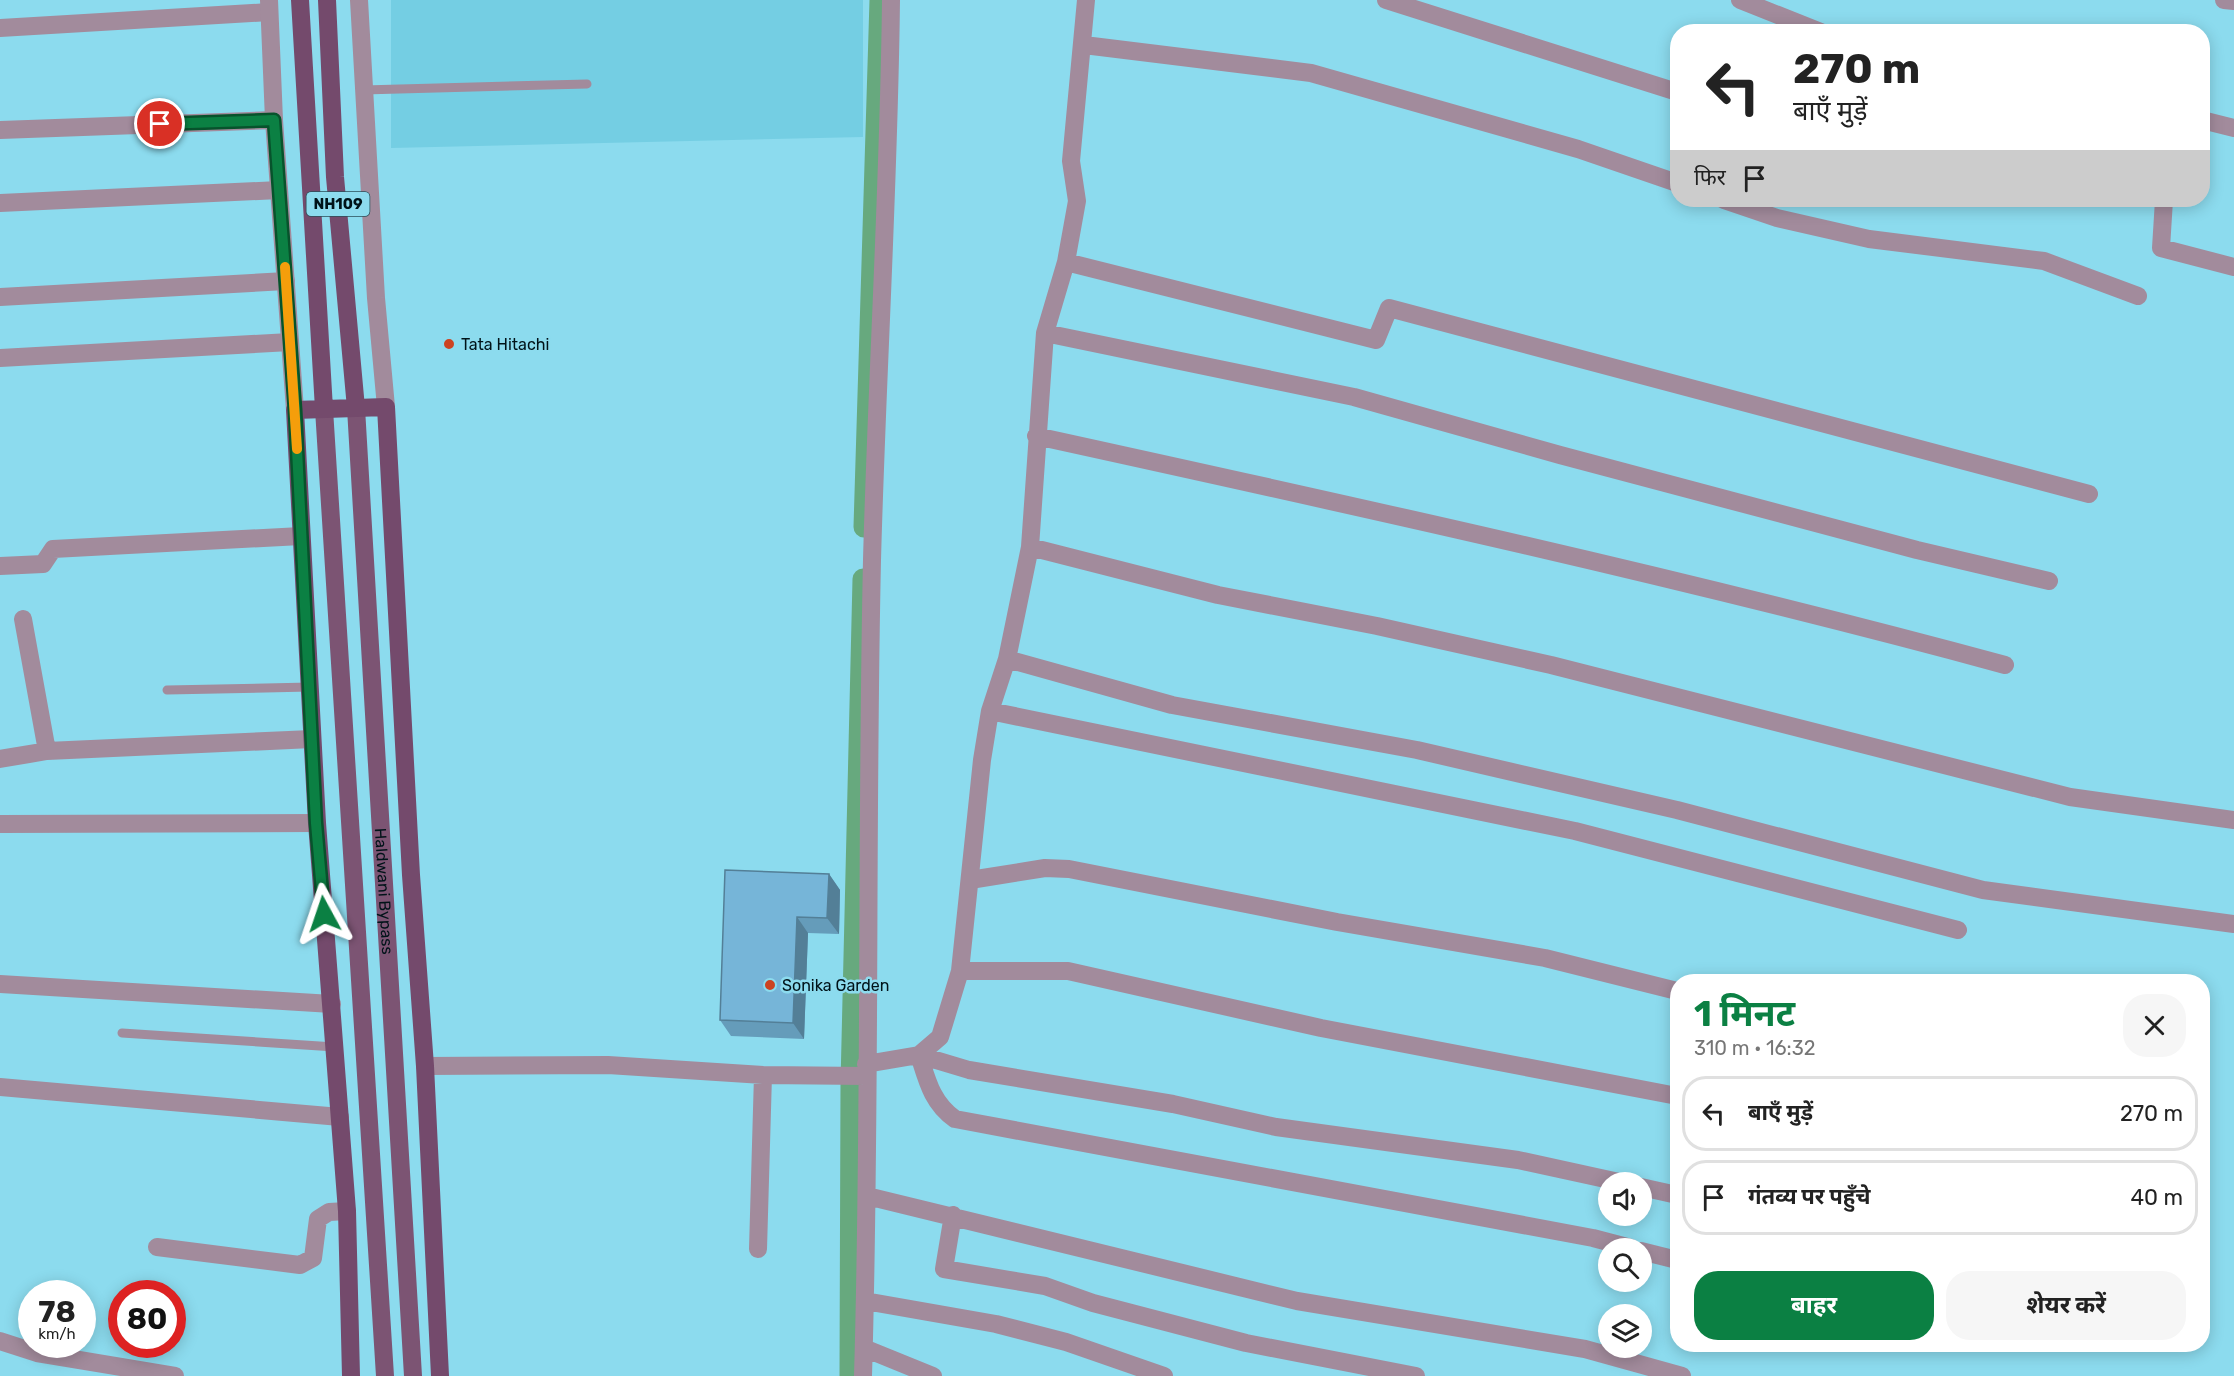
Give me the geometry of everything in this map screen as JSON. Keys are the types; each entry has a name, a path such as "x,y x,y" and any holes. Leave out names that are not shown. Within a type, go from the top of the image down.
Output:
{"highway":[{"name":"NH109","path":"300,0 324,409"},
{"name":"NH109","path":"327,0 335,177 356,408"},
{"path":"351,1376 347,1211 316,823 295,410 386,407 411,875 425,1066 440,1376"}],"main road":[{"name":"Haldwani Bypass","path":"356,408 413,1376"},
{"name":"Haldwani Bypass","path":"324,409 385,1376"}],"street":[{"path":"360,0 363,90 386,407"},
{"path":"864,1376 867,1196 859,1072 878,357 890,127 891,0"},
{"path":"425,1066 608,1065 763,1075 859,1072 919,1054 940,1037 960,971 982,760 990,711 1007,659 1030,547 1036,436 1046,333 1066,262 1077,201 1071,161 1084,45 1086,0"},
{"path":"1386,0 1670,90"},
{"path":"1740,0 1801,24"},
{"path":"2224,0 2234,1"},
{"path":"0,28 269,6 274,120 295,410"},
{"path":"1084,45 1311,72 1578,148 1670,181"},
{"path":"0,130 274,120"},
{"path":"2210,122 2234,128"},
{"path":"0,203 279,190"},
{"path":"1745,207 1777,218 1869,239 2044,261 2138,296"},
{"path":"2164,207 2161,248 2234,267"},
{"path":"1066,262 1376,340 1389,308 2089,494"},
{"path":"0,297 286,280"},
{"path":"1046,333 1354,397 1571,458 1917,550 2049,581"},
{"path":"0,358 290,342"},
{"path":"1036,436 1610,566 1853,624 2005,664"},
{"path":"0,566 43,564 53,549 301,536"},
{"path":"1030,547 1218,595 1377,626 1551,665 2070,797 2234,820"},
{"path":"23,619 47,751"},
{"path":"1007,659 1172,705 1408,748 1677,810 1983,890 2234,924"},
{"path":"990,711 1575,831 1958,930"},
{"path":"0,759 47,751 312,739"},
{"path":"0,824 316,823"},
{"path":"970,880 1045,868 1098,873 1337,922 1545,958 1670,989"},
{"path":"960,971 1068,971 1321,1028 1670,1095"},
{"path":"0,984 332,1004"},
{"path":"919,1054 969,1070 1173,1104 1276,1127 1518,1160 1598,1177"},
{"path":"919,1054 929,1086 940,1108 955,1119 1598,1240"},
{"path":"758,1249 763,1075"},
{"path":"0,1087 340,1117"},
{"path":"1652,1189 1670,1193"},
{"path":"867,1196 953,1215 1297,1301 1585,1350 1682,1376"},
{"path":"157,1247 300,1265 313,1258 318,1219 329,1212 347,1211"},
{"path":"953,1215 944,1269 1045,1286 1093,1303 1246,1343 1416,1376"},
{"path":"1652,1254 1670,1258"},
{"path":"865,1301 981,1320 1066,1342 1164,1376"},
{"path":"0,1341 37,1353 175,1376"},
{"path":"864,1347 933,1376"}],"lane":[{"path":"363,90 587,84"},
{"path":"167,690 310,687"},
{"path":"122,1033 335,1047"}],"shaded area":[{"path":"391,0 863,0 863,137 391,148"}],"building":[{"name":"Sonika Garden","path":"725,870 829,874 827,918 797,917 793,1023 720,1020"}],"waterway":[{"path":"864,527 880,0"},
{"path":"850,1376 851,1083 863,579"}],"slow traffic":[{"path":"285,267 297,449"}],"place":[{"name":"Tata Hitachi","path":"449,344"},
{"name":"Sonika Garden","path":"770,985"}],"route":[{"path":"160,124 274,120 295,410 316,823 324,914"}]}
